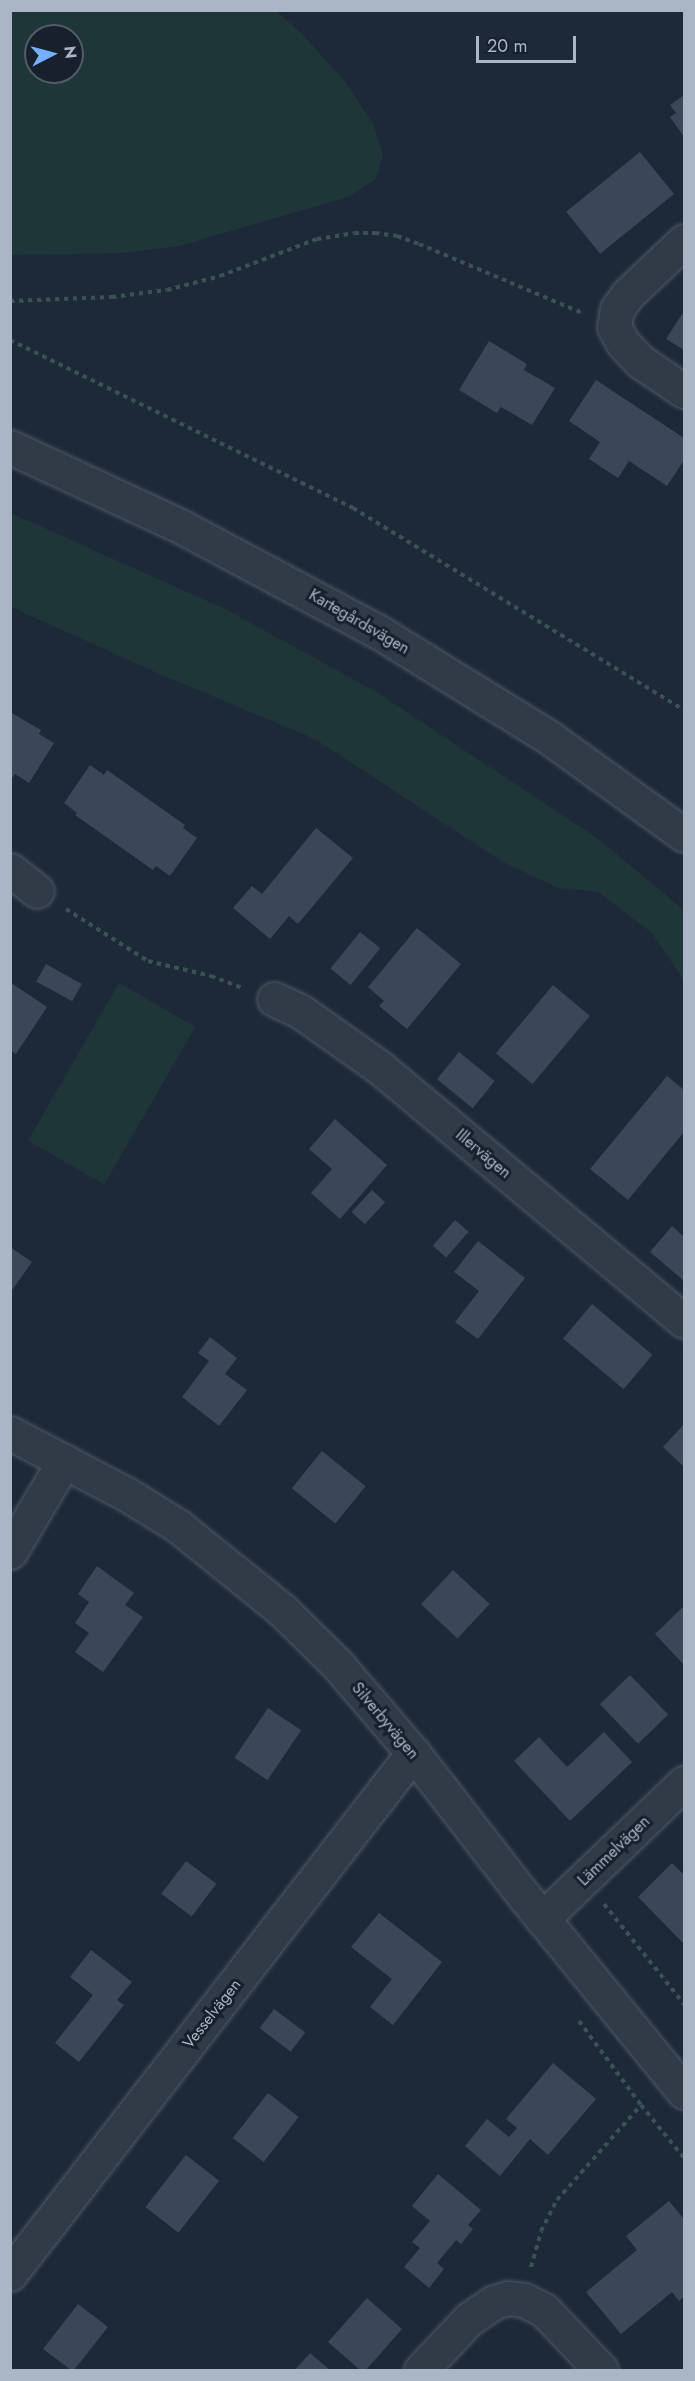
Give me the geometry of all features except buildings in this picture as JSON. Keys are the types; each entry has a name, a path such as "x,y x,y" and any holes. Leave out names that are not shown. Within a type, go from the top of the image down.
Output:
{"street":[{"path":"684,241 628,294 617,309 614,327 623,343 641,362 684,392"},
{"name":"Kartegårdsvägen","path":"10,447 192,532 377,631 550,738 684,835"},
{"path":"10,870 37,891"},
{"name":"Illervägen","path":"274,999 300,1011 379,1067 684,1321"},
{"name":"Silverbyvägen","path":"10,1433 178,1526 257,1589 337,1664 413,1753 542,1919 684,2092"},
{"path":"10,1552 64,1461"},
{"name":"Vesselvägen","path":"10,2274 413,1753"},
{"name":"Lämmelvägen","path":"542,1919 684,1783"},
{"path":"421,2370 469,2319 494,2302 508,2298 524,2300 544,2310 601,2370"}],"path":[{"path":"10,301 112,297 158,292 220,276 317,239 354,233 375,233 397,236 419,244 614,327"},
{"path":"10,340 353,508 684,710"},
{"path":"37,891 148,961 211,976 274,999"},
{"path":"585,1880 684,2004"},
{"path":"524,2300 541,2231 557,2200 641,2105"}],"green space":[{"path":"11,10 276,11 302,34 347,84 374,126 383,155 376,179 348,197 179,246 125,253 11,255"},
{"path":"11,513 227,610 378,693 601,841 684,910 684,988 681,976 652,933 598,892 558,888 503,862 315,739 162,675 11,607"},
{"path":"119,983 195,1027 104,1185 28,1141"}]}
